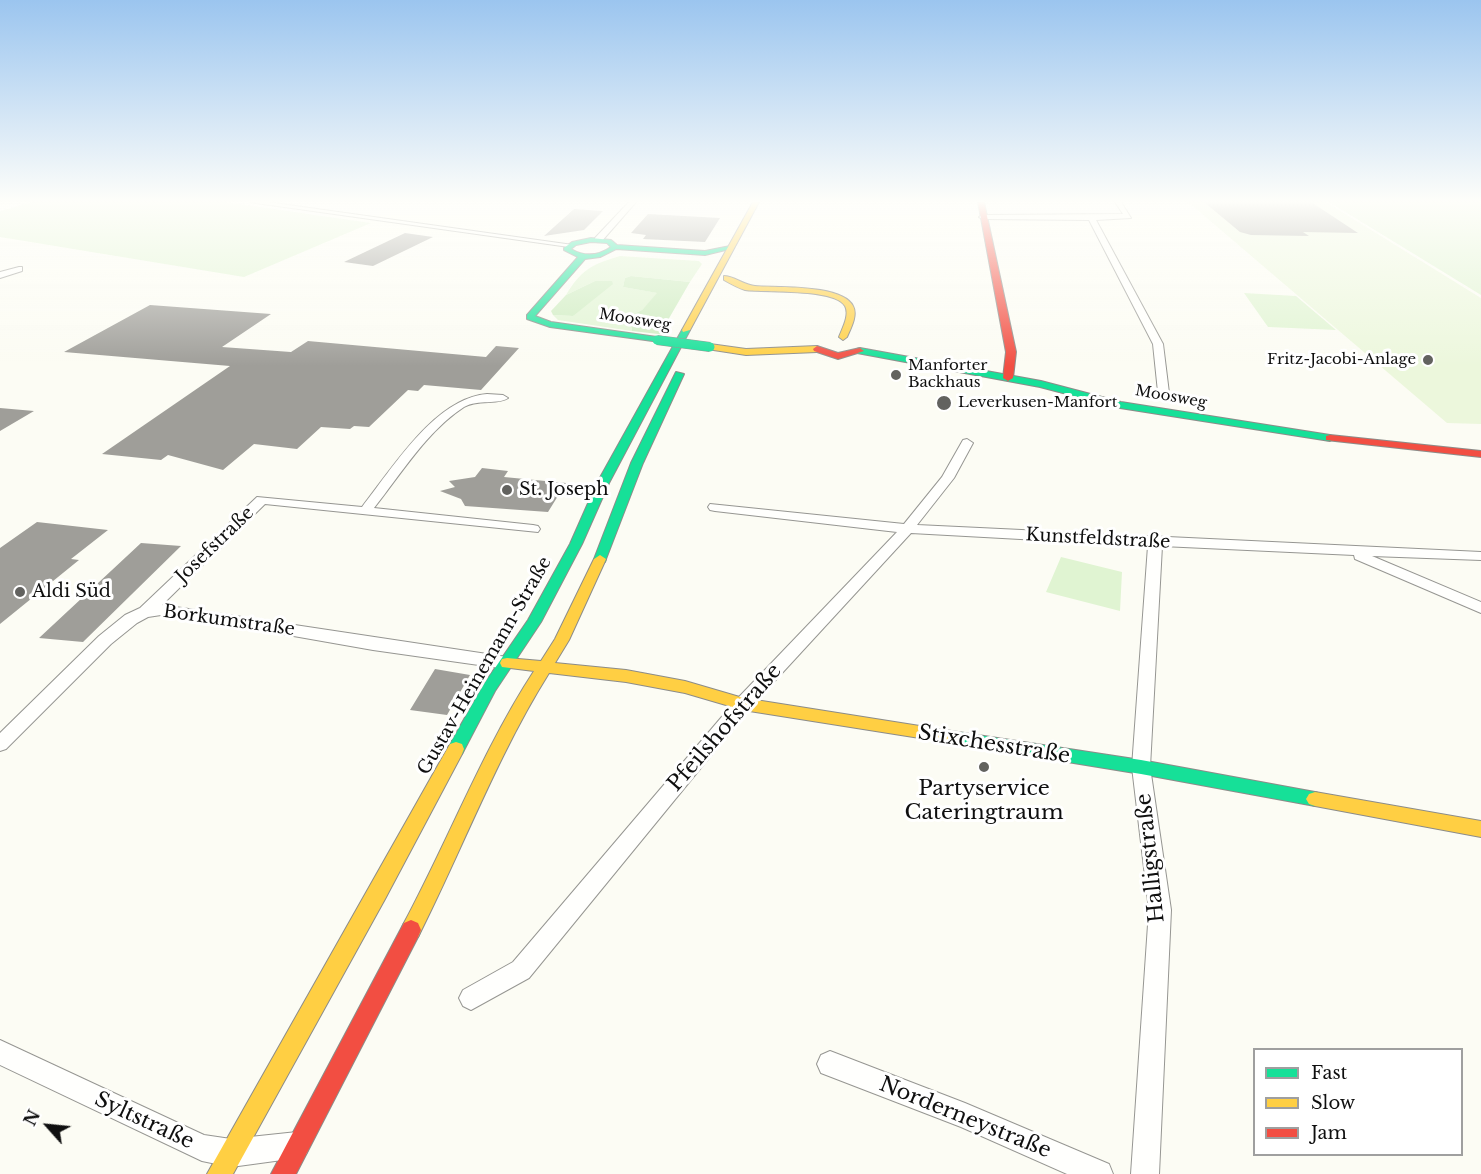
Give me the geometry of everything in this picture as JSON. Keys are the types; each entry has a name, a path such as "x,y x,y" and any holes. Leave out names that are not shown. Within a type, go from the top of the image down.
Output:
{"street":[{"name":"Moosweg","path":"582,257 530,317 550,324 710,347 746,351 817,349"},
{"path":"701,257 714,259 722,264"},
{"name":"Gustav-Heinemann-Straße","path":"225,1163 378,893 489,688 540,613 576,544 603,483 726,257"},
{"path":"283,1174 382,989 441,872 517,710 562,640 591,581 662,407 738,257"},
{"path":"991,257 1011,352 1008,378"},
{"path":"1112,257 1158,344 1169,397 1140,393"},
{"path":"0,276 19,268"},
{"path":"727,278 743,286 844,298 850,310 843,337"},
{"path":"719,294 743,286"},
{"path":"843,337 859,342 862,346 860,351 855,354 838,356 817,349 817,342 821,339 843,337"},
{"name":"Moosweg","path":"860,351 1008,378 1120,405 1176,415 1350,441 1481,454"},
{"path":"365,511 430,432 462,405 477,398 503,398"},
{"name":"Pfeilshofstraße","path":"471,998 521,970 743,704 907,529 948,478 967,443"},
{"name":"Josefstraße","path":"145,612 262,500 533,529"},
{"name":"Kunstfeldstraße","path":"716,507 907,529 1351,552 1481,556"},
{"name":"Halligstraße","path":"1145,1174 1160,910 1141,767 1155,542"},
{"path":"1351,552 1481,608"},
{"name":"Borkumstraße","path":"0,744 105,640 131,619 145,612 161,610 197,614 373,644 507,663"},
{"name":"Stixchesstraße","path":"507,663 604,673 706,691 743,704 1141,767 1481,829"},
{"name":"Syltstraße","path":"0,1052 202,1148 225,1163 297,1145"},
{"name":"Norderneystraße","path":"830,1064 965,1116 1099,1174"}],"green space":[{"path":"121,257 292,257 244,277"},
{"path":"618,257 632,257 699,261 702,264 690,282 631,276 625,278 623,287 658,293 642,310 630,316 632,331 558,320 553,315 573,316 595,281 566,295 577,279 588,269"},
{"name":"Fritz-Jacobi-Anlage","path":"1252,257 1414,257 1481,298 1481,424 1447,423"},
{"path":"1419,257 1481,257 1481,295"},
{"path":"631,276 690,282 668,320 667,335 632,331 630,316 642,310 657,293 623,287 625,278"},
{"path":"595,281 612,281 613,284 573,316 553,315 551,311 566,295"},
{"path":"1244,293 1296,296 1336,330 1268,327"},
{"path":"1061,557 1122,572 1120,611 1046,592"}],"building":[{"path":"355,257 392,257 373,266 344,262"},
{"path":"150,305 271,314 222,347 291,352 308,341 486,357 496,346 519,348 481,390 424,385 418,391 408,390 369,427 354,426 350,429 321,427 297,449 254,444 223,470 168,455 161,460 102,454 230,366 64,352"},
{"path":"0,408 34,411 0,431"},
{"name":"St. Joseph","path":"482,468 508,471 504,477 566,483 548,512 465,506 461,499 440,491 455,487 449,481 475,477"},
{"name":"Aldi Süd","path":"37,522 108,530 71,559 79,560 0,624 0,548"},
{"path":"141,543 181,546 83,642 39,638"},
{"path":"435,669 470,675 447,715 410,710"}],"traffic: fast":[{"path":"582,257 530,317 550,324 657,340"},
{"path":"456,749 489,688 534,622 576,544 603,483 686,330"},
{"path":"657,340 710,347"},
{"path":"860,351 1041,384 1120,405 1330,438"},
{"path":"600,559 637,463 679,374"},
{"path":"945,736 1141,767 1315,799"}],"traffic: slow":[{"path":"686,330 726,257"},
{"path":"727,278 744,287 817,292 843,299 849,305 851,313 843,337"},
{"path":"710,347 746,352 817,349"},
{"path":"411,930 441,872 517,710 562,640 600,559"},
{"path":"507,663 626,676 685,687 743,704 945,736"},
{"path":"219,1174 378,893 456,749"},
{"path":"1315,799 1481,829"}],"traffic: jam":[{"path":"992,257 1011,352 1008,378"},
{"path":"817,349 838,356 860,351"},
{"path":"1330,438 1481,454"},
{"path":"283,1174 411,930"}],"place":[{"name":"Fritz-Jacobi-Anlage","path":"1428,360"},
{"name":"Manforter Backhaus","path":"896,375"},
{"name":"Leverkusen-Manfort","path":"944,403"},
{"name":"St. Joseph","path":"507,490"},
{"name":"Aldi Süd","path":"20,592"},
{"name":"Partyservice Cateringtraum","path":"984,767"}]}
